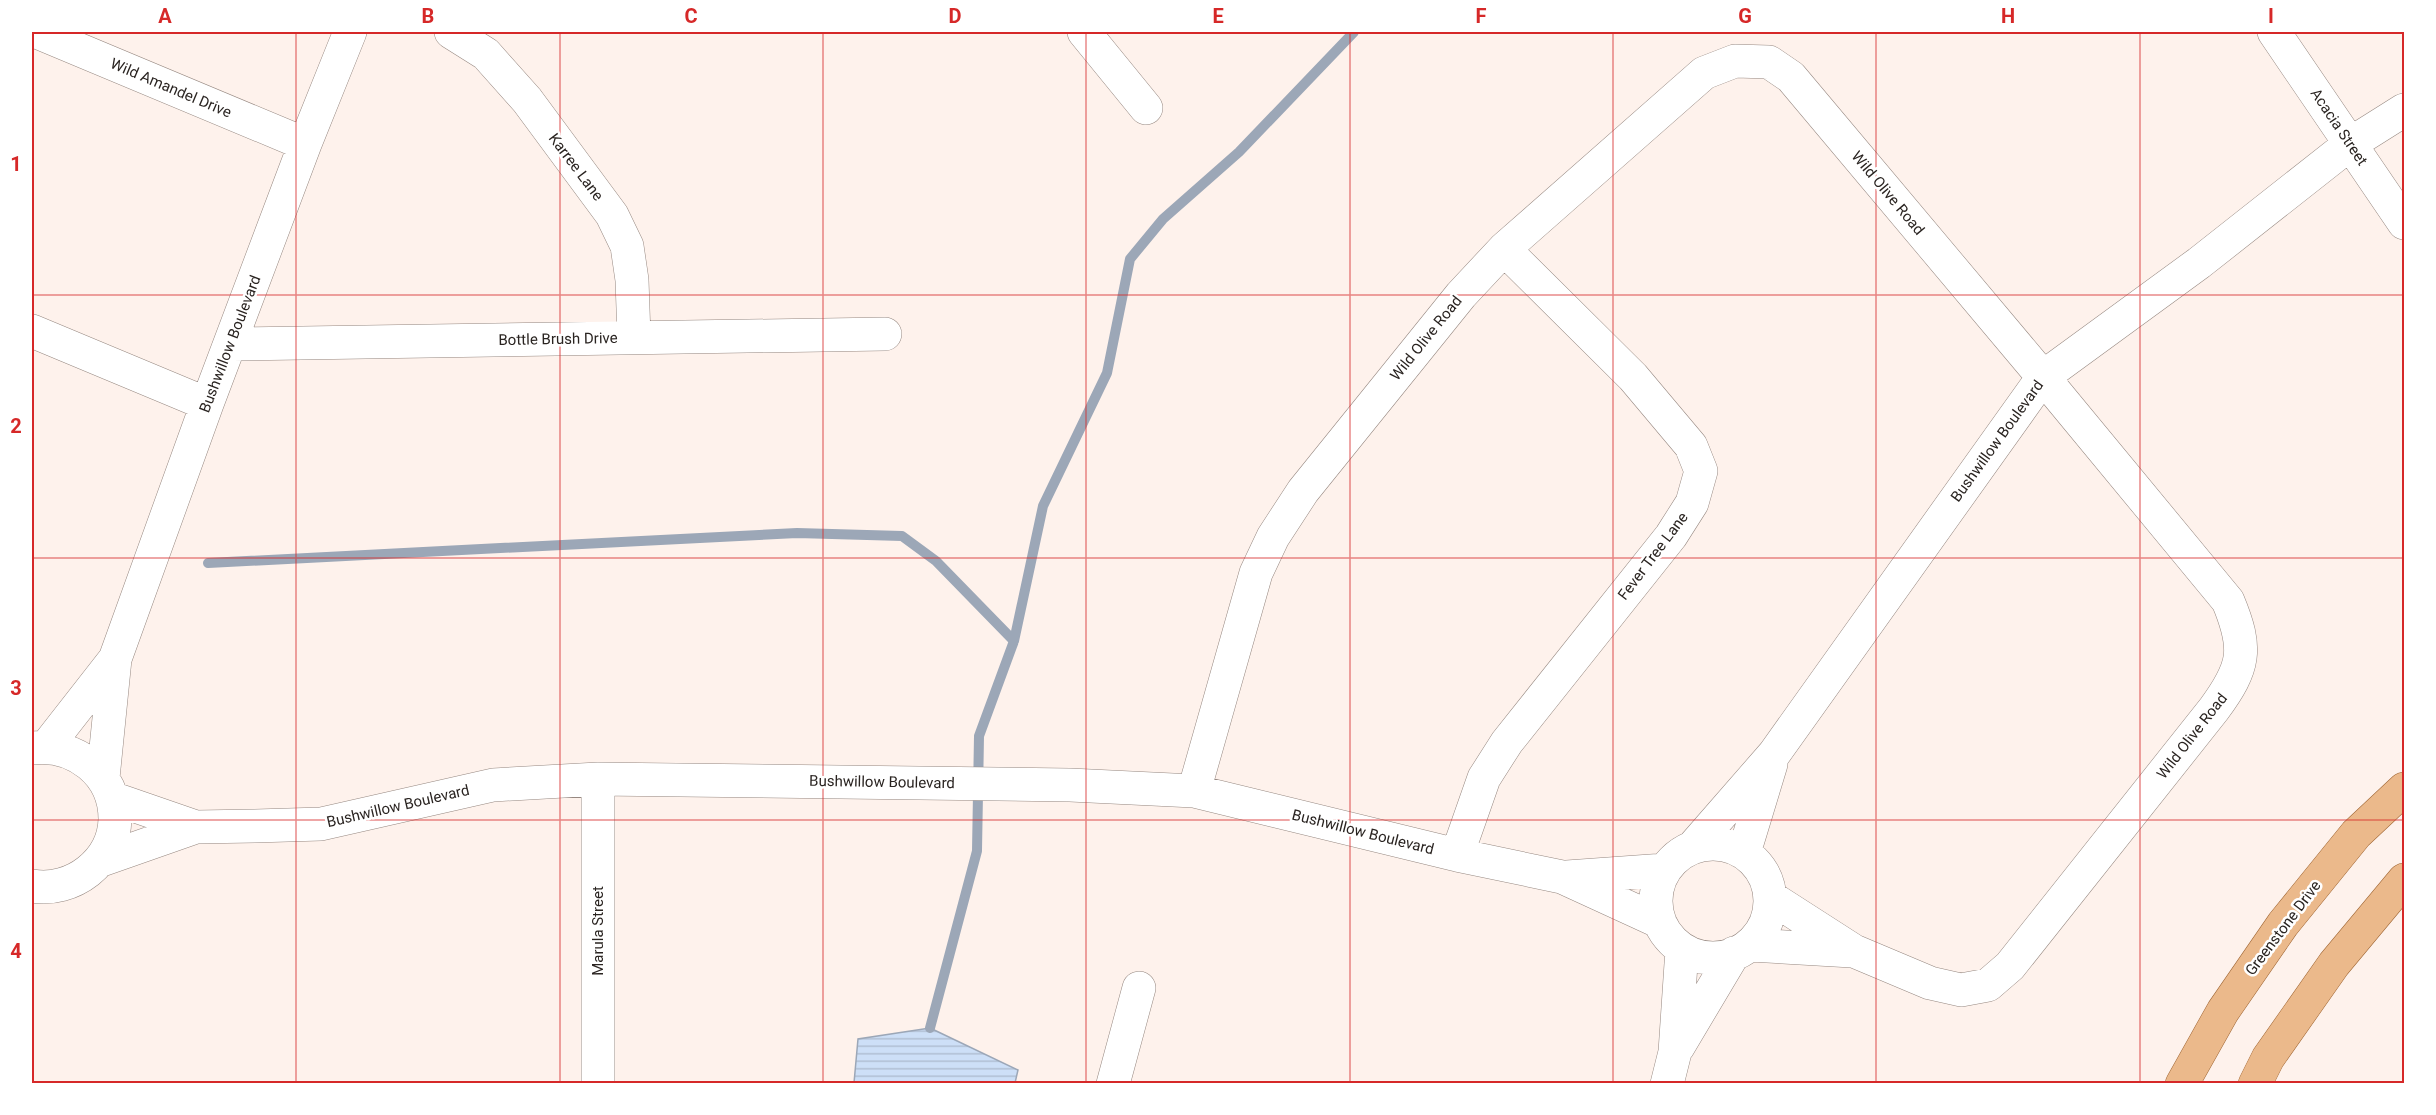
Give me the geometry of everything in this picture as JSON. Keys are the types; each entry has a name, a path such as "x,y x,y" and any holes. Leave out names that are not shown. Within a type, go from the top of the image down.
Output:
{"main road":[{"name":"Greenstone Drive","path":"2182,1083 2223,1011 2283,924 2356,834 2404,789"},
{"path":"2255,1083 2268,1058 2334,964 2404,880"}],"street":[{"name":"Wild Amandel Drive","path":"37,32 305,144"},
{"name":"Bushwillow Boulevard","path":"196,827 107,788 115,659 207,404 232,344 305,144 350,32"},
{"name":"Karree Lane","path":"451,32 486,54 520,93 612,215 627,246 632,280 634,337"},
{"path":"1084,32 1146,108"},
{"name":"Acacia Street","path":"2274,32 2404,223"},
{"name":"Wild Olive Road","path":"1194,791 1256,573 1273,537 1303,491 1454,304 1504,249 1704,73 1735,61 1769,62 1791,77 2228,601 2239,628 2242,654 2232,684 2010,966 1988,985 1961,990 1929,983 1854,951 1770,897"},
{"name":"Bushwillow Boulevard","path":"1692,848 1774,754 2043,377 2199,263 2350,144 2404,110"},
{"name":"Fever Tree Lane","path":"1457,855 1484,778 1507,742 1671,536 1692,503 1701,471 1690,446 1633,377 1504,249"},
{"path":"32,331 207,404"},
{"name":"Bottle Brush Drive","path":"232,344 885,334"},
{"name":"Bushwillow Boulevard","path":"39,747 115,659"},
{"path":"35,891 63,885 83,876 99,861 110,842 115,820 107,788 88,762 68,750 39,747"},
{"name":"Bushwillow Boulevard","path":"1744,853 1774,754"},
{"name":"Bushwillow Boulevard","path":"99,861 196,827 321,824 493,785 598,779 1059,785 1194,791 1457,855 1562,877 1660,922"},
{"name":"Marula Street","path":"598,779 598,1083"},
{"path":"1675,1052 1742,949 1762,931 1769,915 1770,897 1766,880 1757,864 1744,853 1728,845 1709,843 1676,856 1665,870 1657,886 1656,904 1660,922 1669,937 1682,948 1699,956 1717,958 1742,949"},
{"name":"Bushwillow Boulevard","path":"1562,877 1665,870"},
{"path":"1667,1083 1675,1052 1682,948"},
{"name":"Wild Olive Road","path":"1742,949 1854,951"},
{"path":"1113,1083 1139,988"}],"water":[{"path":"930,1028 1018,1070 1015,1083 854,1083 858,1039"}],"waterway":[{"path":"930,1028 977,851 979,736 1014,641 1043,506 1107,373 1130,259 1163,219 1239,152 1354,32"},
{"path":"208,563 797,533 902,536 936,561 1014,641"}]}
